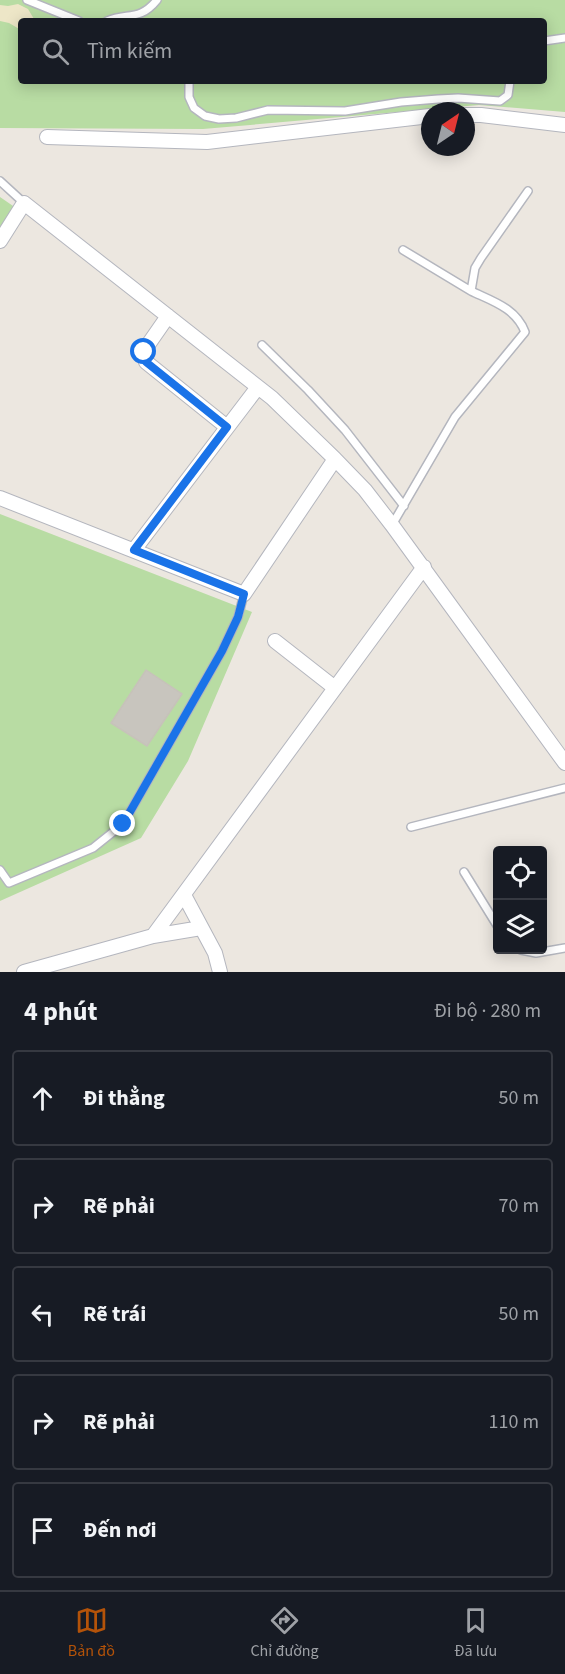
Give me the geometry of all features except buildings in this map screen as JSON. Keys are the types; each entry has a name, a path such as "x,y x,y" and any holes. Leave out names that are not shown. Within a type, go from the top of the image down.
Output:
{"street":[{"path":"475,115 565,125"},
{"path":"47,137 207,142 421,117"},
{"path":"0,241 24,203 258,387 365,490 563,757"},
{"path":"168,316 144,352 146,362 227,427"},
{"path":"134,550 258,387"},
{"path":"0,498 244,594 335,459"},
{"path":"153,936 424,567"},
{"path":"275,641 335,688"},
{"path":"183,895 215,953 220,972"},
{"path":"24,972 153,936 201,928"}],"lane":[{"path":"27,0 72,18"},
{"path":"120,18 141,13 157,0"},
{"path":"547,41 565,38"},
{"path":"189,84 189,97 194,108 206,116 226,120 268,110 345,111 401,102 458,98 500,101 508,95 510,84"},
{"path":"0,182 24,203"},
{"path":"471,291 476,268 481,258 528,191"},
{"path":"392,525 455,417 525,332 520,321 507,309 471,291 403,250"},
{"path":"262,345 345,430 404,506"},
{"path":"0,870 9,883 93,848 123,824 222,651 238,617 244,594"},
{"path":"411,827 565,788"},
{"path":"465,872 493,919"},
{"path":"547,952 565,948"}],"green space":[{"path":"0,0 565,0 565,112 475,105 475,102 421,102 421,110 203,129 0,128"},
{"path":"0,197 16,208 0,234"},
{"path":"0,514 252,612 188,761 141,838 0,901"}],"sand":[{"path":"18,4 28,9 33,18 18,18 18,28 0,21 0,5"}],"route":[{"path":"123,824 222,651 238,617 244,594 134,550 227,427 146,362 144,352"}]}
